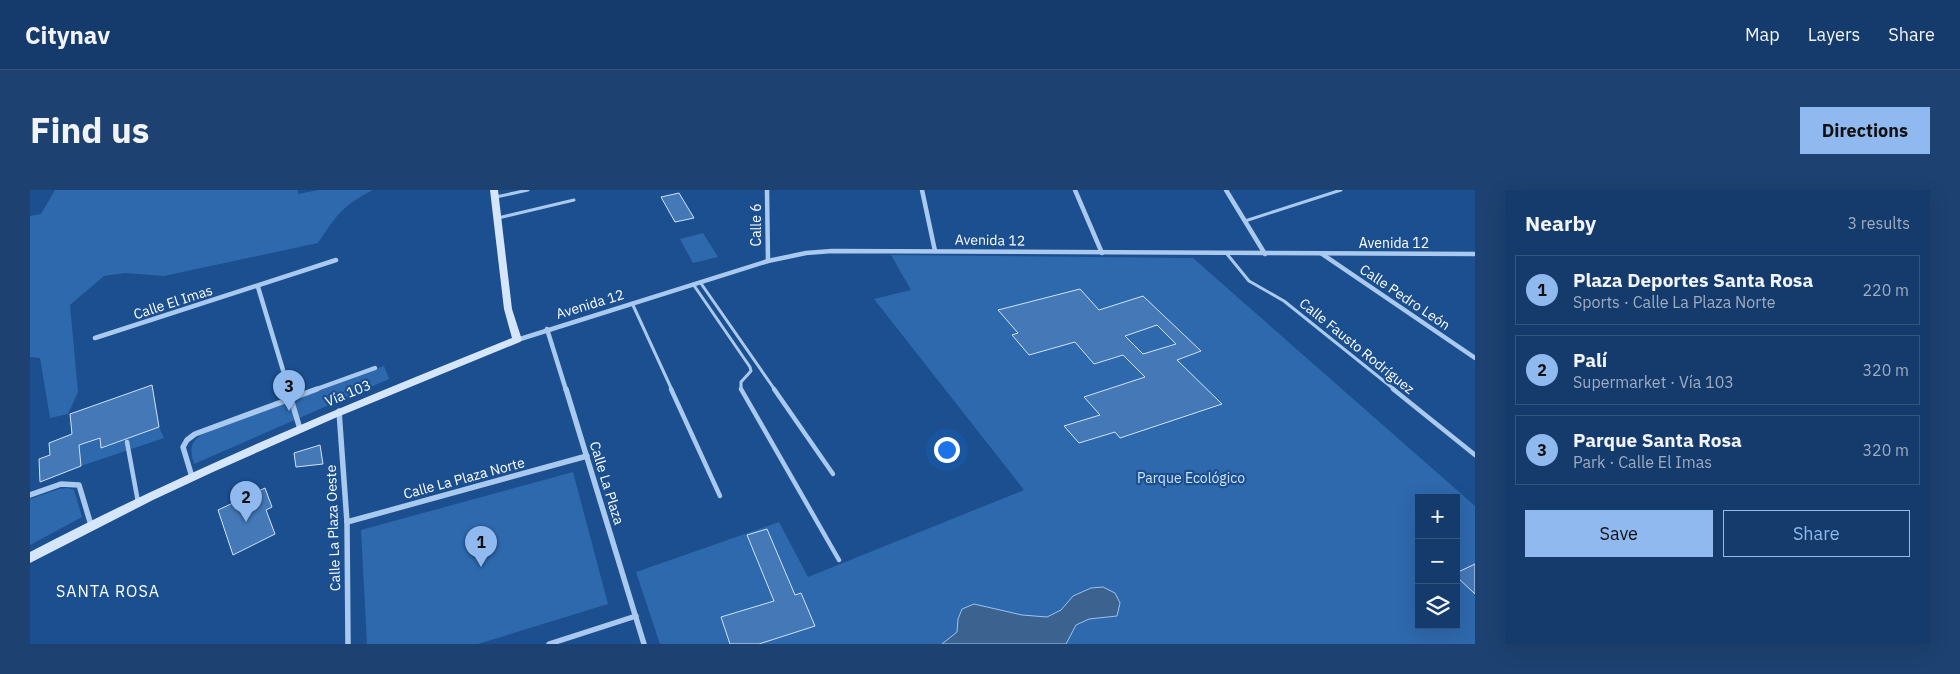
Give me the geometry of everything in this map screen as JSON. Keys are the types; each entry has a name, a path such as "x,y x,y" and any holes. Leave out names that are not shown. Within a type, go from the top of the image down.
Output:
{"main road":[{"path":"494,194 508,309 517,340"},
{"name":"Vía 103","path":"30,558 138,502 339,411 517,340"}],"street":[{"name":"Calle 6","path":"767,190 768,261"},
{"path":"922,190 935,251"},
{"path":"1074,190 1102,253"},
{"path":"1226,190 1265,254"},
{"name":"Avenida 12","path":"517,340 784,256 823,252 1475,254"},
{"name":"Calle Pedro León","path":"1321,254 1475,358"},
{"name":"Calle El Imas","path":"96,338 258,287 336,260"},
{"path":"258,287 300,429"},
{"name":"Calle La Plaza","path":"547,330 644,644"},
{"path":"192,477 183,447 187,440 195,434 375,368"},
{"name":"Calle La Plaza Oeste","path":"339,411 347,522 348,644"},
{"name":"Calle La Plaza Norte","path":"347,522 587,456"},
{"path":"30,495 64,483 73,482 79,485 91,525"},
{"path":"548,644 636,616"}],"lane":[{"path":"494,194 528,190"},
{"path":"1245,221 1341,190"},
{"path":"497,218 574,200"},
{"name":"Calle Fausto Rodríguez","path":"1227,254 1249,281 1284,301 1475,455"},
{"path":"700,282 833,474"},
{"path":"693,284 750,367 751,371 741,382 741,391 839,560"},
{"path":"632,303 720,496"},
{"path":"127,442 138,502"}],"green space":[{"path":"55,190 298,190 298,194 318,190 373,190 347,206 330,225 318,243 164,276 125,273 104,276 70,305 78,392 68,414 50,418 40,358 30,357 30,216 41,214"},
{"path":"703,233 718,257 693,263 680,239"},
{"name":"Parque Ecológico","path":"891,255 1193,258 1475,506 1475,644 660,644 636,572 779,522 808,577 1024,490 874,299 911,290"},
{"path":"384,366 389,379 194,464 192,455 193,443 203,434"},
{"path":"159,427 164,438 81,466 79,445 100,438 101,448"},
{"path":"573,472 608,604 478,644 367,644 361,530"},
{"path":"67,488 74,490 82,517 30,545 30,499"}],"shaded area":[{"path":"1103,587 1115,593 1120,603 1117,616 1089,619 1076,625 1066,644 942,644 957,632 958,619 962,609 974,604 1022,615 1047,617 1061,610 1073,596 1091,588"}],"building":[{"path":"679,193 694,218 675,222 661,197"},
{"path":"1080,289 1099,310 1143,296 1201,351 1177,360 1222,404 1120,438 1115,432 1079,443 1064,426 1100,415 1084,397 1145,377 1123,355 1094,364 1075,342 1029,355 1012,335 1018,333 998,310","holes":["1157,325 1176,344 1143,354 1125,336"]},
{"path":"152,385 159,427 101,448 100,438 79,445 81,466 40,482 39,459 50,455 49,443 72,434 70,414"},
{"path":"320,445 323,464 296,467 294,453"},
{"path":"265,488 272,507 266,510 275,534 233,555 218,510"},
{"path":"767,529 795,595 801,593 815,626 759,644 730,644 721,617 774,601 747,535"},
{"path":"1475,564 1475,594 1460,580 1460,571"}],"place":[{"name":"Parque Santa Rosa","path":"289,411"},
{"name":"Palí","path":"246,522"},
{"name":"Plaza Deportes Santa Rosa","path":"481,567"}],"district":[{"name":"SANTA ROSA","path":"108,591"}]}
